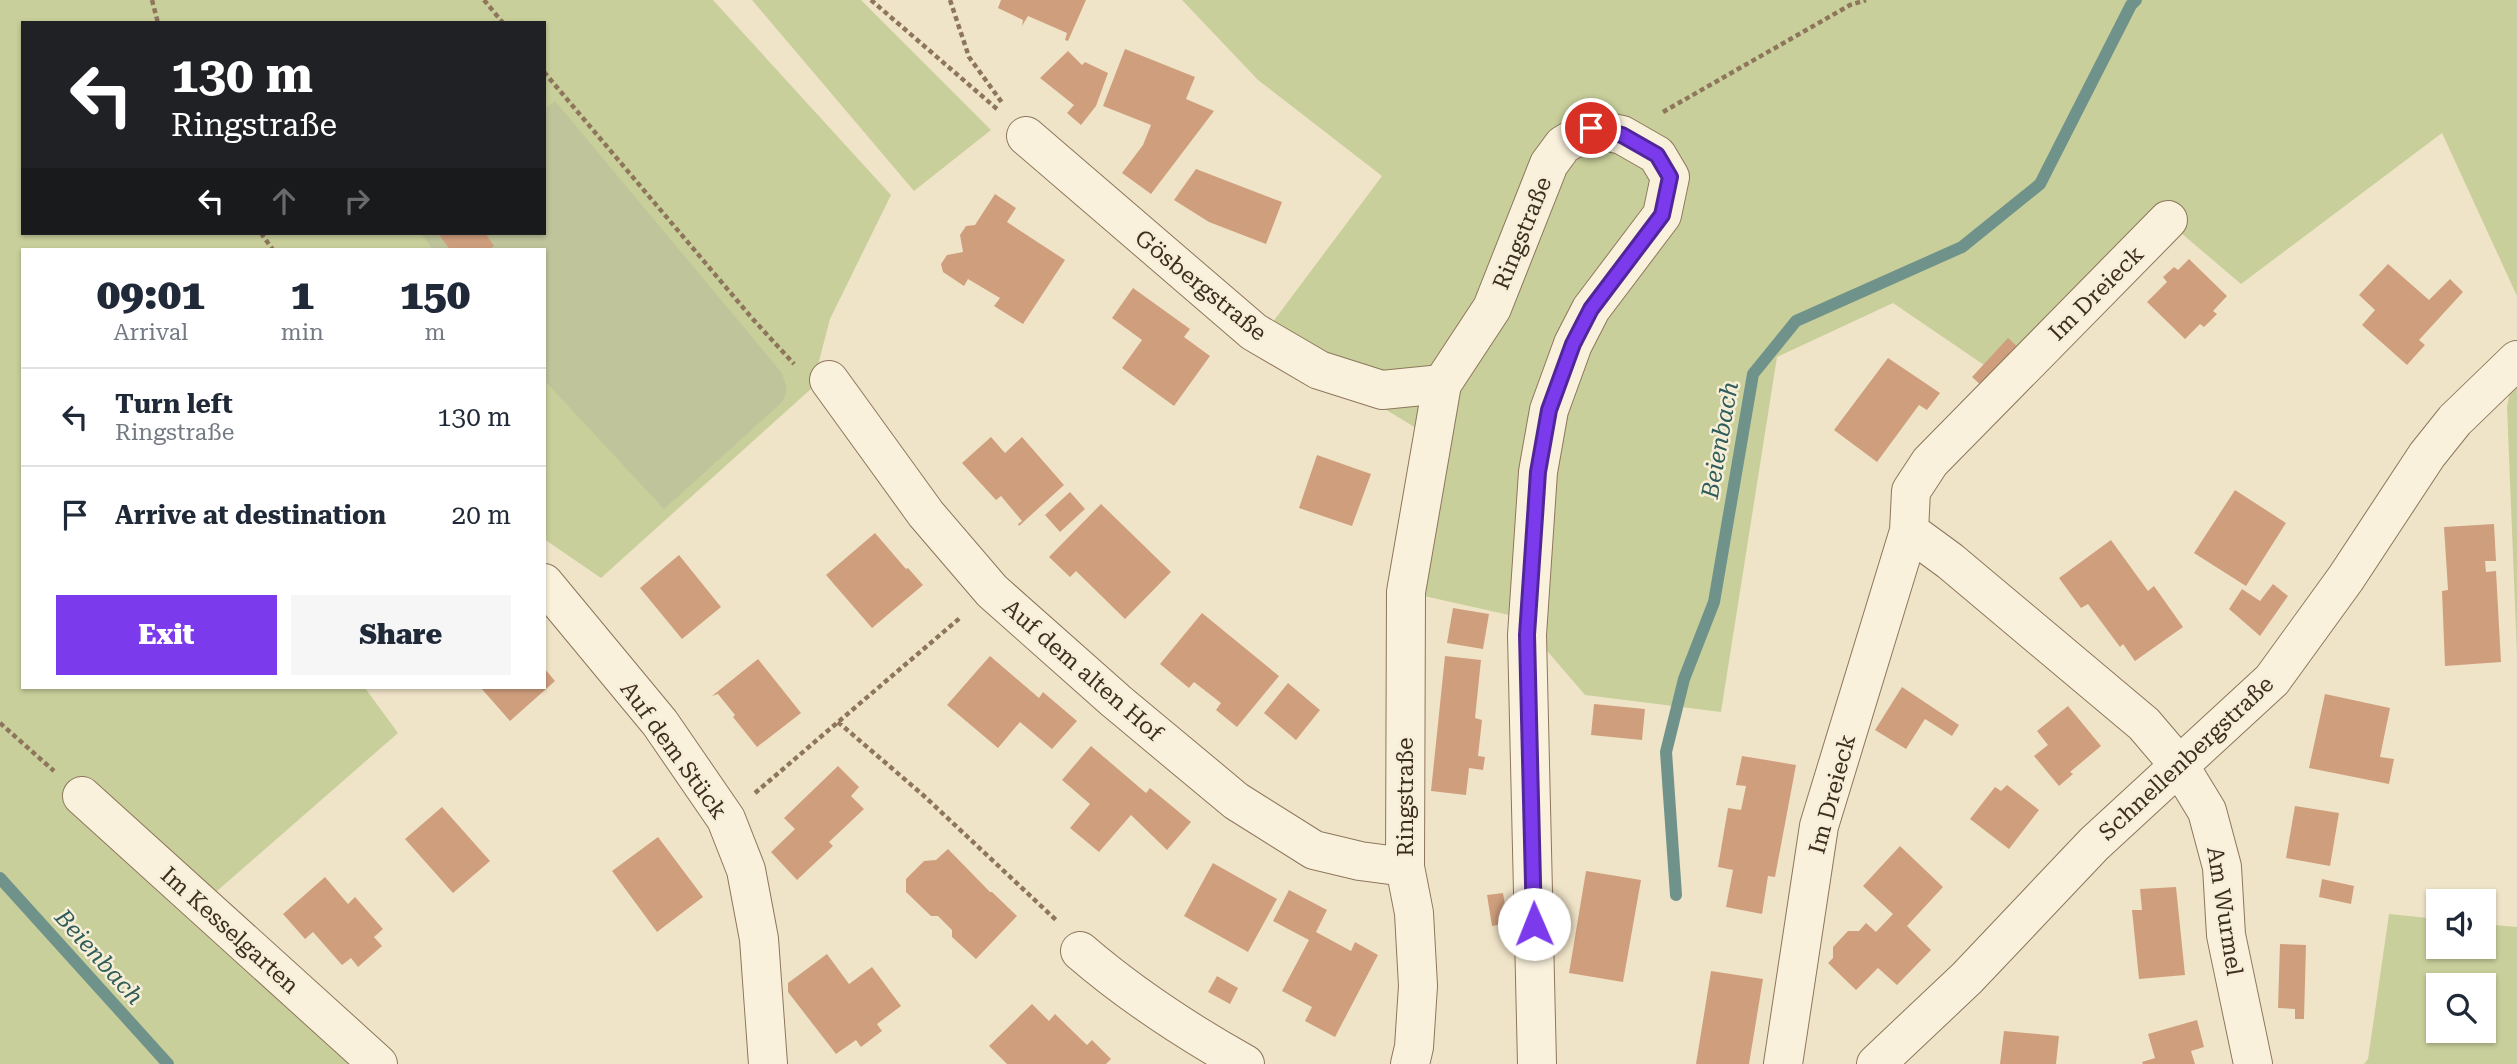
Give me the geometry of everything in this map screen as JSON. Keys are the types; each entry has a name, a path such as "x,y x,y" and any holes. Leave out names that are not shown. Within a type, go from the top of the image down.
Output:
{"street":[{"name":"Ringstraße","path":"1410,1064 1414,1047 1418,986 1414,914 1405,867 1406,592 1441,384 1492,308 1549,164 1563,145 1591,128 1622,135 1657,155 1670,177 1662,215 1591,309 1573,344 1549,410 1538,472 1527,635 1537,1064"},
{"name":"Gösbergstraße","path":"1026,136 1254,332 1319,370 1382,390 1441,384"},
{"name":"Im Dreieck","path":"1783,1064 1819,826 1909,531 1911,491 1930,462 2168,220"},
{"name":"Schnellenbergstraße","path":"1876,1064 1967,978 2094,844 2272,680 2346,578 2427,455 2455,420 2517,360"},
{"name":"Auf dem alten Hof","path":"829,380 926,514 992,591 1116,701 1237,802 1314,849 1360,861 1405,867"},
{"path":"1909,531 1950,561 2144,724 2179,765"},
{"name":"Auf dem Stück","path":"546,585 660,723 726,819 746,870 758,939 768,1064"},
{"name":"Am Wurmel","path":"2179,765 2207,811 2222,867 2226,935 2253,1064"},
{"name":"Im Kesselgarten","path":"82,796 378,1064"},
{"path":"1080,951 1116,982 1182,1028 1245,1064"}],"path":[{"path":"152,0 157,21"},
{"path":"484,0 501,21"},
{"path":"871,0 954,69 1026,136"},
{"path":"950,0 970,57 1026,136"},
{"path":"1622,135 1850,5 1866,0"},
{"path":"546,74 797,368 829,380"},
{"path":"726,819 992,591"},
{"path":"838,722 923,795 1050,912 1080,951"},
{"path":"0,723 82,796"}],"green space":[{"path":"0,0 713,0 891,195 830,319 812,388 601,578 546,540 546,248 21,248 21,689 366,689 398,733 202,904 364,1064 0,1064"},
{"path":"752,0 861,0 991,130 914,191"},
{"path":"1182,0 2517,0 2517,296 2442,133 2241,284 2167,221 2009,382 1893,303 1777,357 1721,712 1585,695 1518,617 1397,590 1416,428 1263,335 1382,176 1258,80"},
{"path":"555,101 781,372 786,385 785,397 779,405 664,509 546,382 546,248 432,248 422,235 546,235 546,108"},
{"path":"2517,354 2517,655 2507,407"},
{"path":"2389,914 2426,918 2426,959 2496,959 2496,925 2517,927 2517,1064 2364,1064 2368,1059"}],"building":[{"path":"1001,0 1086,0 1068,41 1065,40 1067,33 1028,16 1022,26 1023,20 998,8"},
{"path":"1125,49 1195,77 1186,99 1214,111 1151,194 1122,173 1143,145 1151,125 1103,106"},
{"path":"1068,51 1082,65 1085,62 1108,73 1096,106 1081,125 1067,113 1074,105 1040,78"},
{"path":"1196,169 1282,202 1266,244 1209,222 1174,200"},
{"path":"995,194 1016,208 1007,222 1065,260 1023,324 994,306 1000,298 968,279 964,286 943,272 941,264 947,255 963,252 960,235 966,226 975,225"},
{"path":"439,235 486,235 494,246 492,248 449,248"},
{"path":"2189,259 2227,296 2213,311 2217,314 2204,327 2200,324 2185,339 2147,302 2167,282 2163,277 2174,267 2178,270"},
{"path":"2388,264 2429,300 2450,279 2463,292 2419,340 2425,345 2407,365 2362,325 2375,310 2359,295"},
{"path":"1133,288 1190,329 1184,337 1210,356 1174,406 1122,368 1142,340 1112,318"},
{"path":"2008,338 2021,350 1985,389 1972,377"},
{"path":"1888,358 1940,393 1927,410 1919,405 1877,462 1834,430"},
{"path":"991,437 1005,453 1022,437 1064,485 1019,526 1022,521 1001,496 996,500 962,463"},
{"path":"1317,455 1371,474 1352,526 1299,508"},
{"path":"2235,490 2286,523 2246,586 2194,553"},
{"path":"1070,492 1085,509 1060,532 1045,515"},
{"path":"1101,504 1171,572 1125,619 1076,571 1070,577 1049,557"},
{"path":"2494,524 2496,561 2485,561 2486,572 2496,571 2501,662 2445,666 2442,591 2448,590 2444,527"},
{"path":"875,533 923,585 872,628 826,575"},
{"path":"2111,540 2148,591 2154,586 2183,627 2135,661 2123,644 2120,647 2088,604 2081,608 2059,578"},
{"path":"679,555 721,607 682,639 640,588"},
{"path":"2273,584 2288,596 2260,636 2229,609 2242,589 2260,601"},
{"path":"1453,608 1489,614 1483,649 1447,643"},
{"path":"1202,613 1279,676 1237,727 1216,710 1221,703 1194,682 1189,688 1160,664"},
{"path":"990,656 1039,698 1043,692 1077,721 1052,749 1020,722 998,748 947,705"},
{"path":"1445,656 1481,660 1475,718 1482,720 1478,756 1485,757 1483,770 1469,768 1466,795 1431,791"},
{"path":"758,659 801,713 757,747 718,694 712,696"},
{"path":"546,670 555,681 546,689"},
{"path":"1288,683 1320,710 1296,740 1264,713"},
{"path":"1902,687 1959,725 1952,736 1925,719 1906,749 1875,730"},
{"path":"482,689 546,689 510,721"},
{"path":"2325,694 2390,708 2380,757 2394,759 2389,784 2309,768"},
{"path":"1594,704 1645,709 1642,740 1591,735"},
{"path":"2068,706 2101,746 2070,772 2073,774 2059,786 2034,756 2048,745 2037,731"},
{"path":"1091,746 1146,793 1150,788 1191,822 1167,850 1131,815 1099,852 1070,828 1090,804 1062,780"},
{"path":"1742,756 1796,765 1775,877 1768,876 1762,914 1726,907 1733,870 1718,867 1728,808 1741,810 1746,786 1736,785"},
{"path":"838,766 859,787 851,796 864,809 829,842 833,846 797,880 771,852 795,829 784,818"},
{"path":"2007,785 2039,810 2009,849 1970,819 1995,787 2001,791"},
{"path":"2295,806 2339,813 2330,866 2286,858"},
{"path":"442,807 490,861 453,893 405,839"},
{"path":"658,837 703,897 657,932 612,871"},
{"path":"1900,846 1943,887 1907,926 1931,950 1897,985 1878,968 1856,990 1828,963 1833,958 1833,947 1848,931 1859,931 1866,923 1876,932 1893,914 1863,886"},
{"path":"948,849 1017,916 976,959 952,937 952,930 938,916 931,916 906,892 906,879 924,861 936,860"},
{"path":"1213,863 1277,899 1248,952 1184,916"},
{"path":"1586,871 1641,880 1623,982 1569,973"},
{"path":"325,877 348,904 355,897 383,929 374,937 382,946 358,967 351,958 342,965 313,932 305,939 283,914"},
{"path":"2322,879 2354,886 2351,904 2319,897"},
{"path":"2176,887 2185,975 2139,979 2132,910 2142,910 2140,889"},
{"path":"1289,890 1327,910 1316,932 1351,951 1355,942 1378,955 1335,1037 1305,1021 1312,1007 1282,991 1309,940 1273,921"},
{"path":"1503,893 1508,923 1492,926 1487,895"},
{"path":"2280,944 2306,945 2304,1019 2295,1019 2295,1009 2278,1008"},
{"path":"827,954 849,984 872,967 901,1006 877,1024 882,1031 861,1047 856,1040 836,1054 788,992 788,983"},
{"path":"1711,971 1763,979 1749,1064 1696,1064"},
{"path":"1217,976 1238,988 1230,1004 1208,992"},
{"path":"1032,1004 1049,1021 1055,1014 1087,1045 1092,1040 1111,1059 1106,1064 1007,1064 989,1046"},
{"path":"2197,1020 2204,1047 2191,1051 2195,1064 2143,1064 2142,1062 2155,1058 2148,1034"},
{"path":"2004,1031 2059,1036 2056,1064 2000,1064"}],"waterway":[{"name":"Beienbach","path":"1676,895 1666,752 1684,679 1714,602 1753,374 1796,321 1962,247 2040,184 2131,5 2136,0"},
{"name":"Beienbach","path":"0,878 168,1064"}],"route":[{"path":"1534,924 1527,635 1538,472 1549,410 1573,344 1591,309 1662,215 1670,177 1657,155 1622,135 1591,128"}]}
